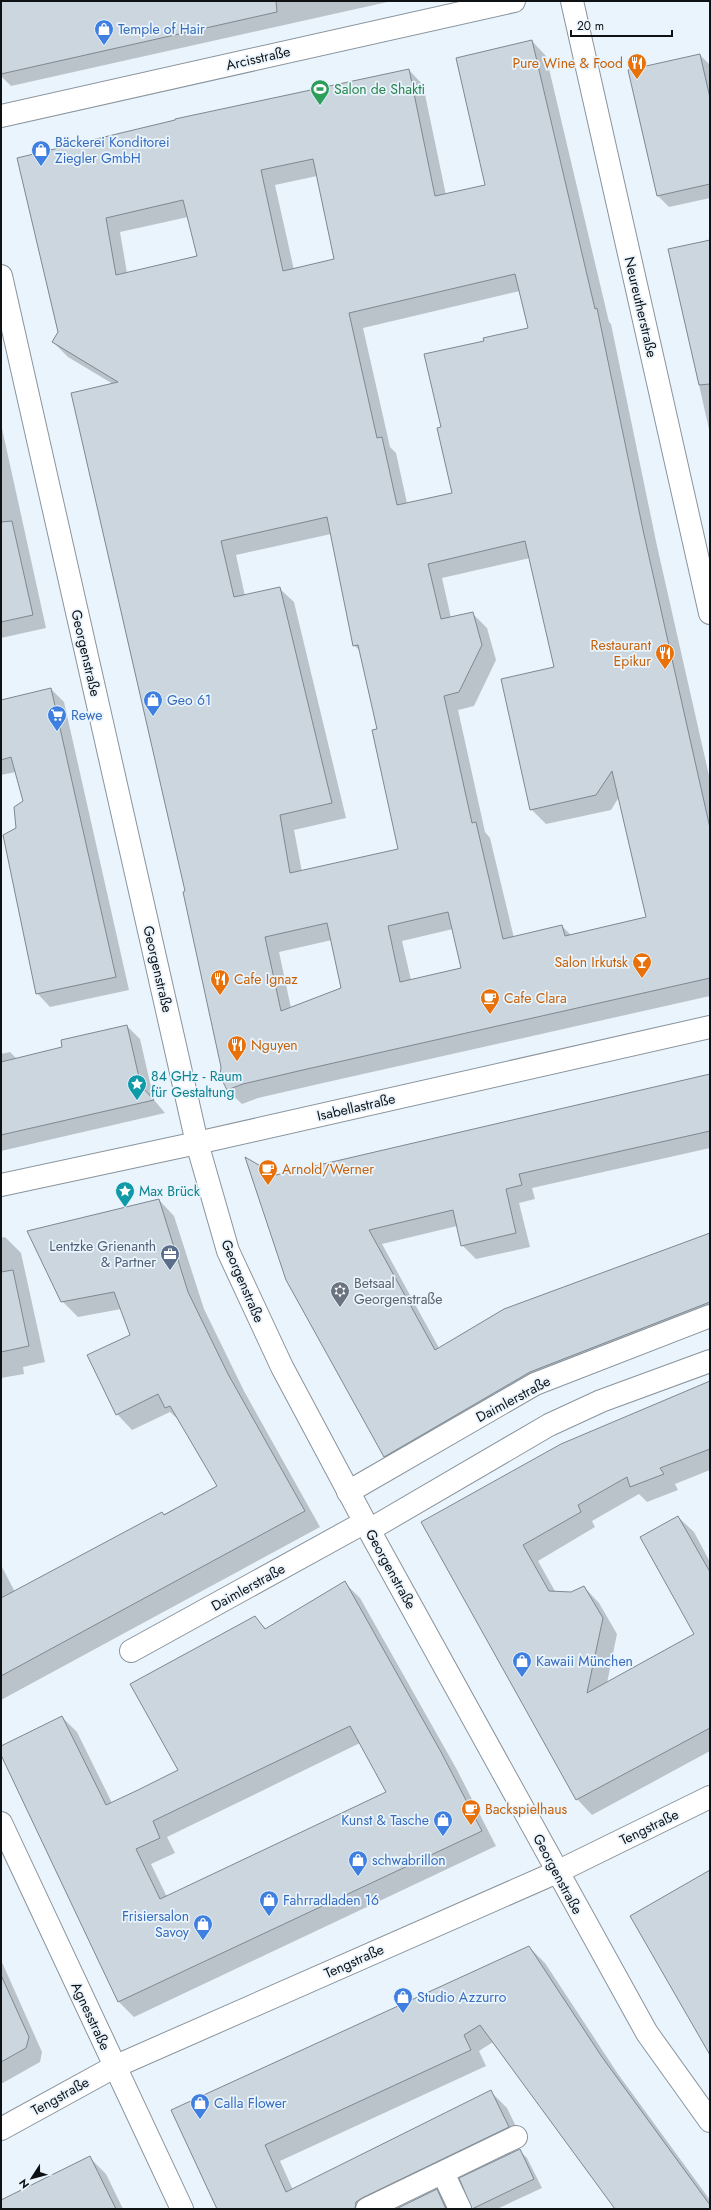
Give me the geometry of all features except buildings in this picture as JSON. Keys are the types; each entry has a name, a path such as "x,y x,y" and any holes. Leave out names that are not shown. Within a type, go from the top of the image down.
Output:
{"street":[{"name":"Arcisstraße","path":"1,116 514,1"},
{"name":"Neureutherstraße","path":"572,1 710,613"},
{"name":"Georgenstraße","path":"1,276 197,1143 228,1250 282,1367 348,1492 557,1872 647,2033 710,2120"},
{"name":"Isabellastraße","path":"1,1185 197,1143 710,1027"},
{"name":"Daimlerstraße","path":"348,1492 535,1384 710,1316"},
{"name":"Daimlerstraße","path":"131,1651 367,1526 549,1425 601,1401 710,1360"},
{"name":"Tengstraße","path":"1,2129 114,2067 557,1872 710,1797"},
{"name":"Agnesstraße","path":"1,1823 114,2067 182,2209"},
{"path":"366,2209 516,2137"},
{"path":"443,2173 460,2209"}],"place":[{"name":"Temple of Hair","path":"104,46"},
{"name":"Pure Wine & Food","path":"637,80"},
{"name":"Salon de Shakti","path":"320,106"},
{"name":"Bäckerei Konditorei Ziegler GmbH","path":"41,167"},
{"name":"Restaurant Epikur","path":"665,670"},
{"name":"Geo 61","path":"153,717"},
{"name":"Rewe","path":"57,732"},
{"name":"Salon Irkutsk","path":"642,979"},
{"name":"Cafe Ignaz","path":"220,996"},
{"name":"Cafe Clara","path":"490,1015"},
{"name":"Nguyen","path":"237,1062"},
{"name":"84 GHz - Raum für Gestaltung","path":"137,1101"},
{"name":"Arnold/Werner","path":"268,1186"},
{"name":"Max Brück","path":"125,1208"},
{"name":"Lentzke Grienanth & Partner","path":"170,1271"},
{"name":"Betsaal Georgenstraße","path":"340,1308"},
{"name":"Kawaii München","path":"522,1678"},
{"name":"Backspielhaus","path":"471,1826"},
{"name":"Kunst & Tasche","path":"443,1837"},
{"name":"schwabrillon","path":"358,1877"},
{"name":"Fahrradladen 16","path":"269,1917"},
{"name":"Frisiersalon Savoy","path":"203,1941"},
{"name":"Studio Azzurro","path":"403,2014"},
{"name":"Calla Flower","path":"200,2120"}]}
